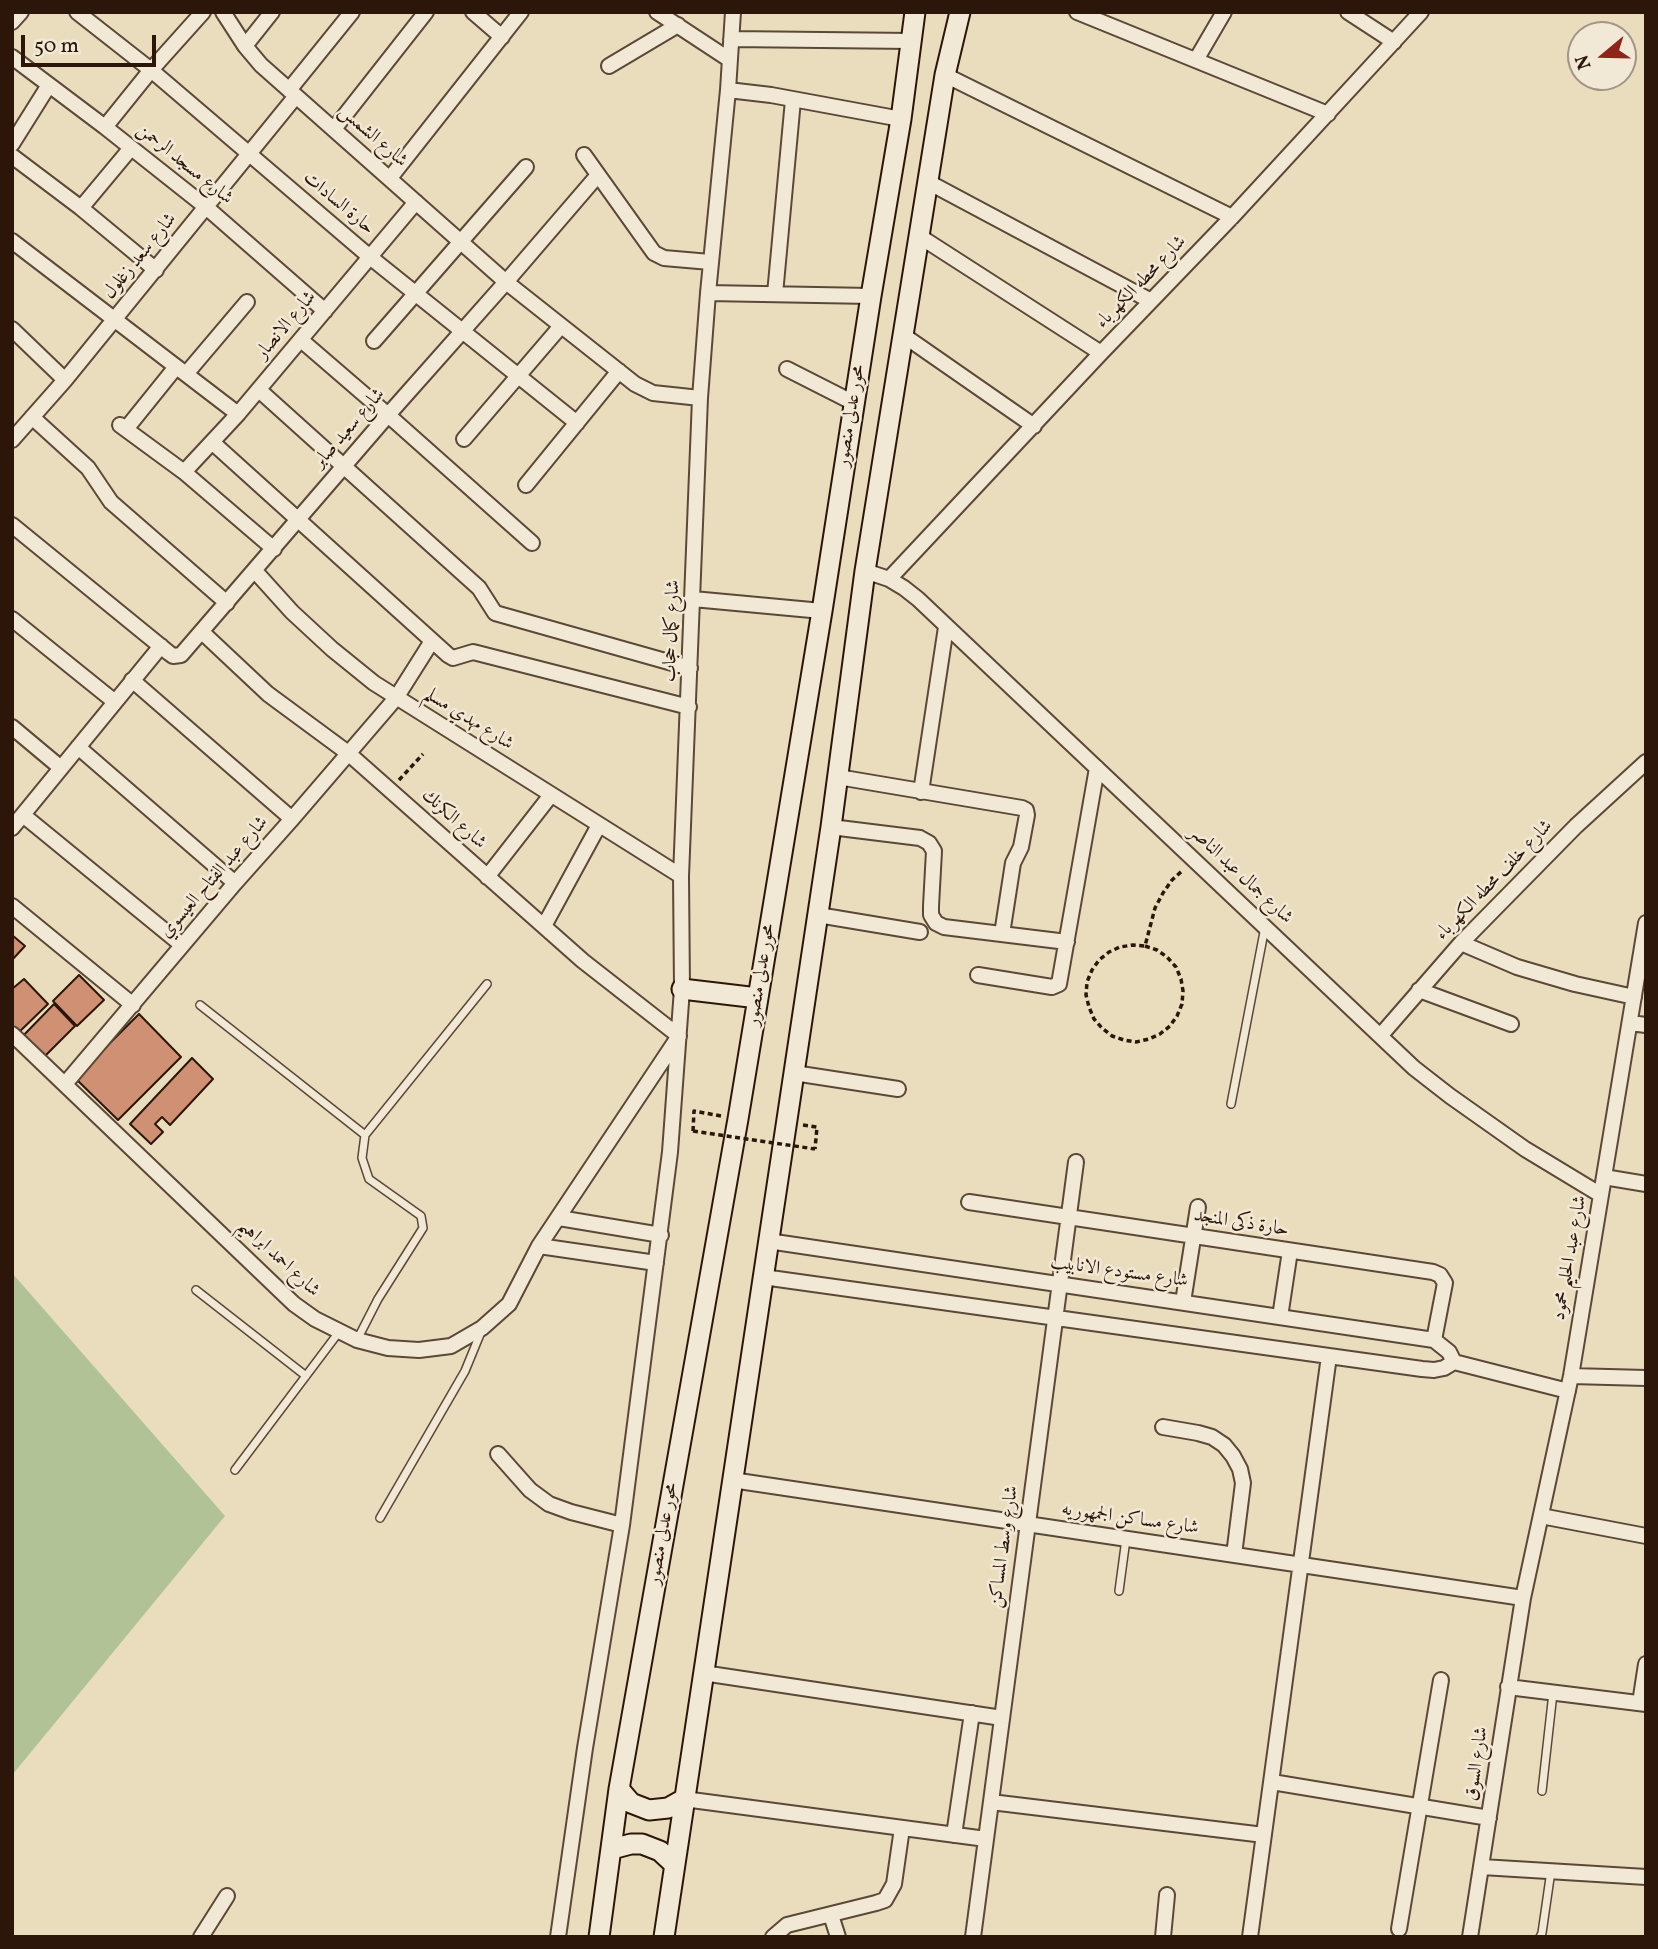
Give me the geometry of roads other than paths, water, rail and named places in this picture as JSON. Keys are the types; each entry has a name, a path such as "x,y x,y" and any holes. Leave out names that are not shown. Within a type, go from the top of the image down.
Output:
{"main road":[{"name":"محور عدلى منصور","path":"599,1937 619,1789 738,1119 822,611 870,296 901,119 915,12"},
{"name":"محور عدلى منصور","path":"664,1937 831,827 865,571 945,75 960,12"},
{"path":"682,989 758,998"},
{"path":"619,1789 631,1803 649,1810 668,1808 684,1799"},
{"path":"612,1849 631,1843 651,1847 675,1866"}],"street":[{"path":"12,22 21,12"},
{"name":"حارة السادات","path":"77,12 151,70 370,257 577,423"},
{"path":"105,127 203,12"},
{"name":"شارع الشمس","path":"222,12 261,65 506,282 635,384 653,393 701,398"},
{"path":"245,46 272,12"},
{"name":"شارع سعد زغلول","path":"13,438 156,270 249,153 352,12"},
{"path":"334,129 426,12"},
{"path":"473,12 502,37"},
{"path":"390,178 521,12"},
{"path":"657,12 730,60"},
{"path":"1077,12 1328,114"},
{"path":"1196,60 1224,12"},
{"path":"1348,12 1394,42"},
{"name":"شارع محطه الكهرباء","path":"889,579 1422,12"},
{"path":"731,22 912,41"},
{"name":"شارع كمال حجاب","path":"558,1937 585,1748 622,1525 670,1152 682,989 681,876 701,398 710,262 728,90 731,22"},
{"path":"609,66 678,25"},
{"name":"شارع مسجد الرحمن","path":"12,57 206,207 325,311"},
{"path":"945,75 1232,217"},
{"path":"12,144 49,85"},
{"path":"728,90 901,119"},
{"path":"775,294 793,100"},
{"path":"81,208 131,148"},
{"path":"584,155 654,253 664,258 710,262"},
{"path":"12,156 156,270"},
{"path":"374,341 526,167"},
{"name":"شارع سعيد صابر","path":"160,646 173,656 181,655 598,175"},
{"path":"928,182 1151,301"},
{"name":"شارع الانصار","path":"184,472 259,390 416,202"},
{"path":"919,236 1101,353"},
{"path":"12,241 238,414"},
{"path":"708,293 870,296"},
{"path":"247,302 123,427 184,472 274,549"},
{"path":"464,439 561,326"},
{"path":"12,329 65,380"},
{"path":"903,335 1034,426"},
{"path":"300,340 531,543"},
{"path":"787,369 854,403"},
{"path":"526,485 619,372"},
{"path":"259,390 479,588 495,613 690,668"},
{"path":"32,417 88,468 111,502 227,603"},
{"path":"212,442 453,658 473,652 689,708"},
{"path":"12,525 160,646 15,824 182,945"},
{"name":"شارع مهدي مسلم","path":"255,571 292,612 331,649 374,683 681,876"},
{"name":"شارع جمال عبد الناصر","path":"865,571 889,579 911,594 1414,1068 1525,1149 1601,1195"},
{"path":"693,599 822,611"},
{"path":"12,619 115,702"},
{"path":"921,792 946,627"},
{"name":"شارع الكرنك","path":"202,632 268,694 348,753 391,790 583,961 679,1036"},
{"name":"شارع عبد الفتاح العيسوي","path":"65,1084 396,698 432,641"},
{"path":"132,680 292,820"},
{"path":"12,727 61,768"},
{"path":"78,747 235,883"},
{"name":"شارع خلف محطه الكهرباء","path":"1381,1035 1461,943 1576,826 1646,762"},
{"path":"978,975 1055,987 1060,981 1097,768"},
{"path":"838,777 1026,810 1021,847 1013,863 1002,934"},
{"path":"486,877 551,795"},
{"path":"544,926 599,825"},
{"path":"831,827 920,838 929,843 934,851 931,915 936,923 944,927 1067,942"},
{"path":"12,906 133,1005"},
{"path":"818,915 920,932"},
{"name":"شارع عبد الحليم محمود","path":"1522,1598 1571,1376 1646,923"},
{"path":"1461,943 1517,967 1634,997"},
{"path":"1419,990 1511,1024"},
{"path":"1630,1023 1646,1025"},
{"name":"شارع احمد ابراهيم","path":"12,1034 294,1304 316,1319 357,1340 388,1348 419,1350 451,1346 482,1328 509,1304 540,1246 679,1036"},
{"path":"794,1073 898,1089"},
{"name":"شارع وسط المساكن","path":"973,1937 1076,1162"},
{"path":"1604,1177 1646,1184"},
{"name":"حارة ذكى المنجد","path":"969,1202 1433,1272 1440,1275 1445,1283 1434,1340"},
{"path":"1183,1302 1198,1207"},
{"path":"559,1218 661,1235"},
{"name":"شارع مستودع الانابيب","path":"768,1241 1434,1340"},
{"path":"540,1246 656,1263"},
{"path":"1280,1317 1290,1251"},
{"path":"763,1277 1434,1370 1454,1362 1568,1391"},
{"path":"1434,1340 1442,1344 1454,1362"},
{"path":"1250,1937 1329,1356"},
{"path":"1571,1376 1646,1378"},
{"path":"1163,1427 1212,1437 1224,1445 1233,1456 1243,1483 1234,1555"},
{"path":"498,1454 530,1490 549,1504 622,1525"},
{"name":"شارع مساكن الجمهوريه","path":"732,1480 1522,1598"},
{"path":"1541,1516 1646,1536"},
{"name":"شارع السوق","path":"1470,1937 1522,1598"},
{"path":"1508,1687 1643,1704 1646,1664"},
{"path":"702,1673 1002,1718"},
{"path":"1399,1929 1441,1680"},
{"path":"954,1835 972,1713"},
{"path":"1272,1782 1489,1818"},
{"path":"684,1799 986,1839"},
{"path":"991,1802 1264,1835"},
{"path":"773,1937 787,1926 885,1900 894,1884 902,1828"},
{"path":"1482,1867 1646,1877"},
{"path":"1163,1937 1167,1895"},
{"path":"201,1937 227,1896"},
{"path":"831,1915 838,1937"}],"lane":[{"path":"1231,1104 1265,926"},
{"path":"357,1340 378,1299 424,1228 421,1216 369,1179 362,1158 365,1135 487,984"},
{"path":"201,1005 365,1135"},
{"path":"195,1290 306,1376"},
{"path":"380,1518 465,1371 482,1328"},
{"path":"235,1470 339,1332"},
{"path":"1119,1591 1126,1539"},
{"path":"1542,1791 1553,1693"},
{"path":"1540,1937 1551,1871"}]}
